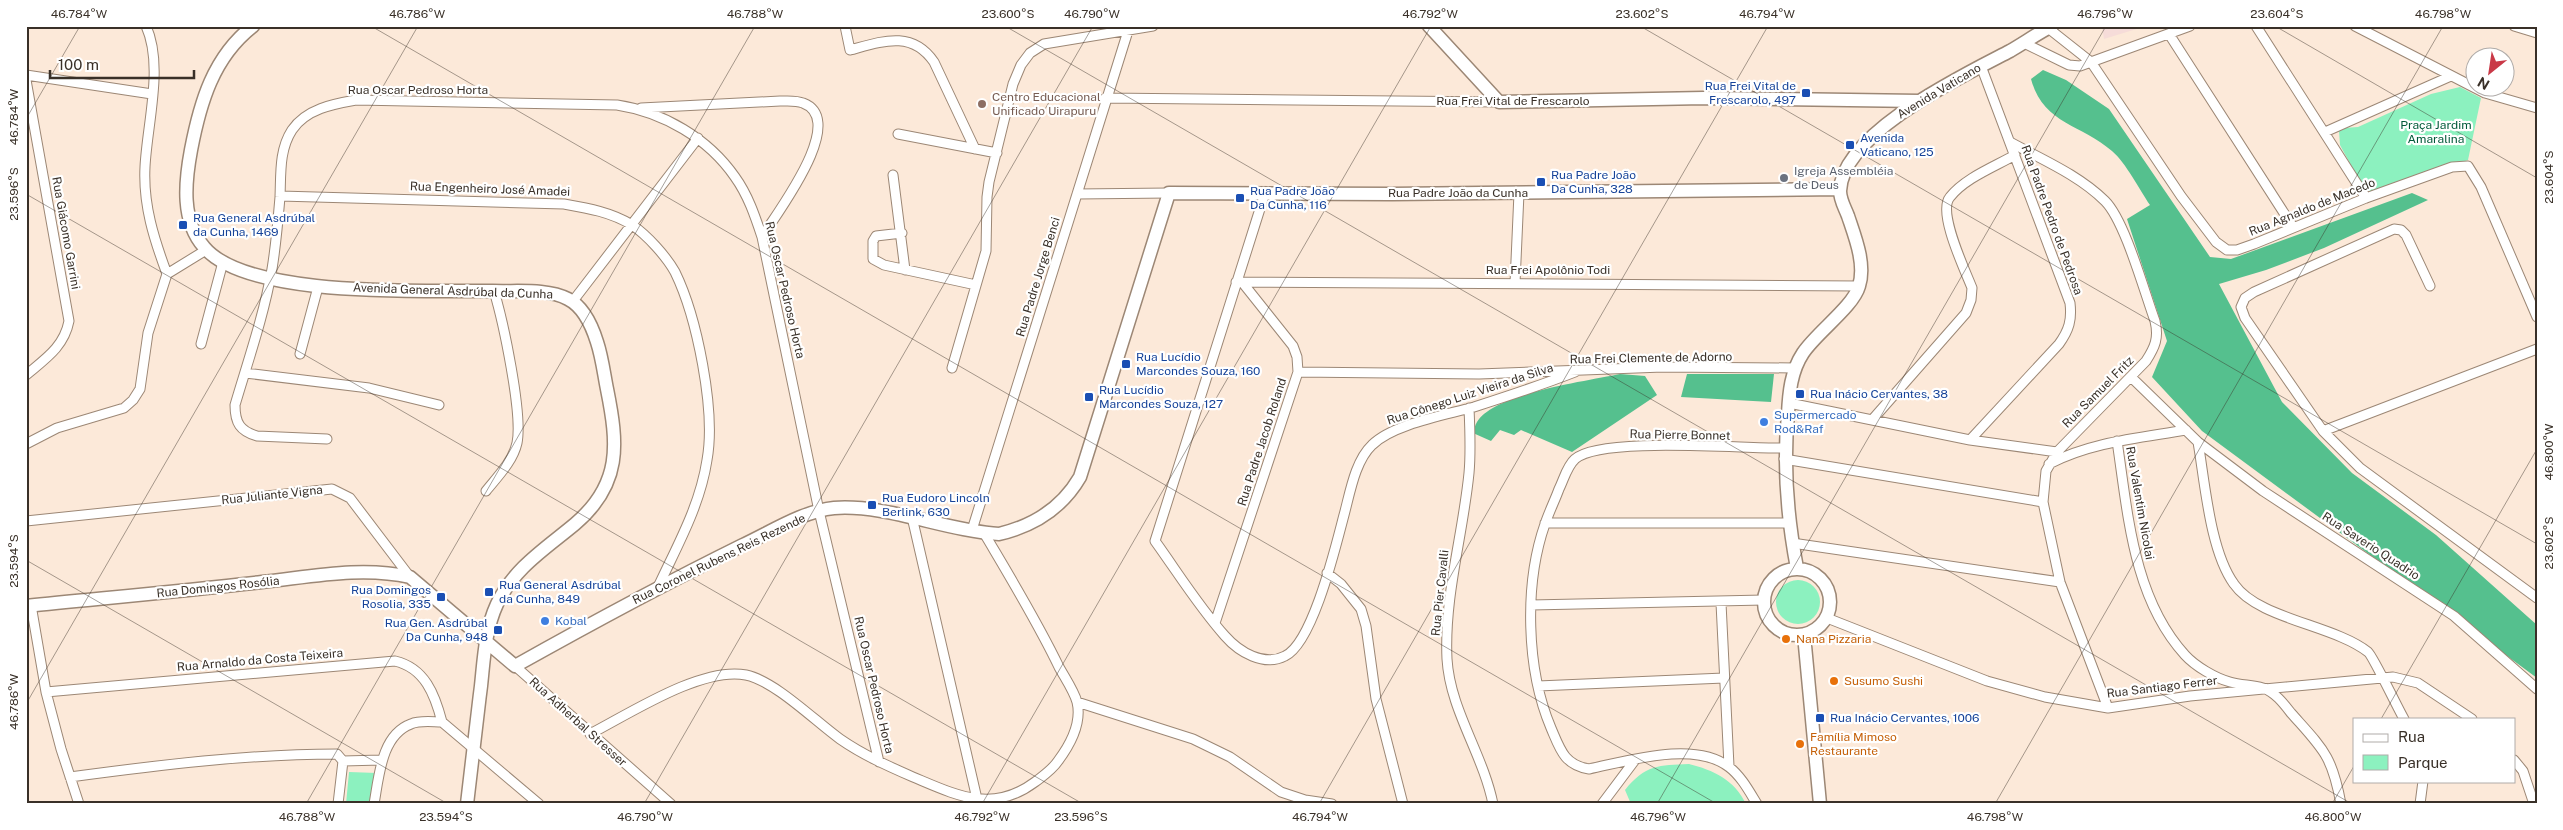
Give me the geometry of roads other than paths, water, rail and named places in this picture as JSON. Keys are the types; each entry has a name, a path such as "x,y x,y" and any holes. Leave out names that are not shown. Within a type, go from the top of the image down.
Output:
{"street":[{"path":"26,444 56,428 124,408 133,400 140,389 148,333 167,274 151,231 146,202 145,167 154,57 146,26"},
{"name":"Avenida General Asdrúbal da Cunha","path":"253,26 229,50 216,69 204,94 196,121 186,174 187,203 190,224 206,250 223,262 270,279 318,287 552,294 573,301"},
{"path":"845,26 850,50 902,40 912,41 927,51 975,149"},
{"path":"952,368 986,251 987,197 1013,84 1021,65 1030,53 1044,44 1063,39 1153,26"},
{"path":"1429,26 1499,102"},
{"path":"2024,43 2069,65 2080,66 2190,26"},
{"path":"2256,26 2366,198"},
{"path":"2355,26 2490,95 2536,110"},
{"path":"2514,26 2537,33"},
{"name":"Avenida Vaticano","path":"1840,189 1850,163 1862,145 1903,111 2050,27"},
{"name":"Rua Agnaldo de Macedo","path":"2050,27 2091,62 2181,196 2216,242 2227,250 2237,250 2366,198 2452,167 2468,166 2481,187 2537,317"},
{"name":"Rua Padre Jorge Benci","path":"978,531 1105,98 1128,31"},
{"path":"2169,34 2293,227"},
{"name":"Rua Padre Pedro de Pedrosa","path":"1970,440 2059,344 2067,333 2072,319 2070,303 1980,66"},
{"path":"26,75 152,94"},
{"path":"2325,132 2451,76"},
{"name":"Rua Giácomo Garrini","path":"26,80 69,322 67,335 60,344 26,375"},
{"name":"Rua Frei Vital de Frescarolo","path":"1105,98 1499,102 1704,98 1920,101"},
{"name":"Rua Oscar Pedroso Horta","path":"327,439 257,436 246,432 239,426 235,418 235,405 270,279 280,196 280,169 284,147 293,129 309,115 328,105 356,100 591,104 640,108 698,138 712,150 736,177 748,199 762,237 819,511 879,762"},
{"path":"640,108 780,101 795,102 811,108 817,118 819,131 809,162 762,237"},
{"path":"898,134 998,153"},
{"path":"467,804 486,640 498,603 515,575 583,516 608,482 614,462 616,432 598,345 589,320 573,301 698,138"},
{"name":"Rua Samuel Fritz","path":"2010,142 2089,188 2106,201 2119,221 2155,321 2158,335 2155,347 2146,361 2057,452 2046,471 2043,502 2060,582 2108,708"},
{"path":"1872,420 1966,313 1971,300 1972,288 1946,214 1949,197 1962,186 2015,155"},
{"path":"893,175 902,233 905,270"},
{"path":"1797,568 1789,523 1784,454 1788,403 1795,368 1818,333 1849,303 1859,286 1860,267 1856,241 1840,189"},
{"name":"Rua Padre João da Cunha","path":"1077,194 1519,193 1840,189"},
{"name":"Rua Coronel Rubens Reis Rezende","path":"515,666 658,587 779,528 819,511 847,508 912,517 999,534 1015,530 1055,508 1070,493 1080,477 1169,193"},
{"path":"1239,282 1265,193"},
{"path":"1515,282 1519,193"},
{"name":"Rua Engenheiro José Amadei","path":"280,196 456,199 564,204 597,209 632,225 656,248 674,270 683,292 696,340 709,410 708,460 697,501 658,587"},
{"path":"2430,286 2406,235 2401,230 2394,229 2245,298 2241,307 2245,318 2323,431 2360,468 2537,598"},
{"path":"902,233 876,236 872,253 873,259 878,263 976,286"},
{"path":"167,274 206,250"},
{"path":"201,344 223,262"},
{"name":"Rua Frei Apolônio Todi","path":"1239,282 1515,282 1859,286"},
{"name":"Rua Padre Jacob Roland","path":"1215,623 1298,372 1297,357 1293,346 1239,282"},
{"name":"Rua Cônego Luiz Vieira da Silva","path":"1239,282 1155,542 1215,623 1240,649 1254,657 1268,660 1286,656 1297,646 1308,627 1328,573 1354,482 1364,456 1372,445 1386,435 1407,427 1575,372"},
{"path":"300,354 318,287"},
{"path":"486,490 513,454 519,430 494,291"},
{"path":"2323,431 2537,349"},
{"name":"Rua Frei Clemente de Adorno","path":"1298,372 1479,374 1663,368 1795,368"},
{"path":"245,373 369,388 439,405"},
{"name":"Rua Saverio Quadrio","path":"2131,377 2198,442 2263,491 2454,616 2537,689"},
{"path":"1788,403 1970,440 2057,452"},
{"name":"Rua Pier Cavalli","path":"1469,408 1470,472 1448,610 1447,660 1451,684 1483,770 1492,804"},
{"path":"2049,464 2067,454 2117,441 2186,430"},
{"name":"Rua Valentim Nicolai","path":"2117,441 2130,524 2141,572 2155,610 2169,636 2186,657 2206,671 2228,682 2265,689 2278,698 2316,739 2327,756 2336,776 2340,804"},
{"path":"2198,442 2216,540 2225,568 2235,586 2248,598 2265,607 2335,635 2370,653 2381,678 2403,718"},
{"name":"Rua Pierre Bonnet","path":"1728,766 1709,758 1689,754 1664,754 1589,769 1578,767 1567,761 1559,748 1543,710 1538,686 1532,647 1531,605 1535,569 1545,523 1569,466 1575,458 1586,452 1647,445 1784,454 2043,502"},
{"name":"Rua Juliante Vigna","path":"26,521 332,489 350,498 410,577 486,640"},
{"path":"912,517 977,800"},
{"path":"1545,523 1789,523"},
{"path":"590,734 687,685 711,675 726,673 747,675 766,684 841,740 879,762 958,796 977,800 1010,796 1026,788 1053,768 1067,748 1073,735 1077,702 1033,616 978,531"},
{"path":"1792,543 2060,582"},
{"path":"1797,568 1809,570 1819,576 1826,585 1830,596 1830,608 1827,618 1821,626 1804,635 1786,632 1772,623 1766,612 1764,600 1771,581 1778,574 1797,568"},
{"name":"Rua Domingos Rosólia","path":"29,606 363,572 410,577"},
{"path":"1328,573 1352,596 1361,609 1366,626 1376,699 1404,804"},
{"path":"1531,605 1764,600"},
{"path":"1721,602 1728,766 1741,779 1757,804"},
{"path":"29,606 46,692 79,804"},
{"name":"Rua Santiago Ferrer","path":"1827,618 1987,681 2045,697 2108,708 2190,696 2381,678 2406,678 2418,683 2470,718"},
{"path":"1804,635 1820,804"},
{"name":"Rua Adherbal Stresser","path":"486,640 671,804"},
{"name":"Rua Arnaldo da Costa Teixeira","path":"46,692 395,661 411,667 426,681 436,700 442,722"},
{"path":"1538,686 1724,678"},
{"path":"1077,702 1206,744 1230,757 1281,792 1298,798 1332,804"},
{"path":"374,804 381,760 394,736 403,727 413,723 442,722 539,804"},
{"path":"70,777 172,763 307,754 337,754 343,762 338,804"},
{"path":"343,762 381,760"},
{"path":"1602,804 1635,760"},
{"path":"2516,762 2523,771 2534,804"},
{"path":"2420,804 2424,782"}],"place":[{"name":"Rua Frei Vital de Frescarolo, 497","path":"1806,93"},
{"name":"Centro Educacional Unificado Uirapuru","path":"982,104"},
{"name":"Avenida Vaticano, 125","path":"1850,145"},
{"name":"Igreja Assembléia de Deus","path":"1784,178"},
{"name":"Rua Padre João Da Cunha, 328","path":"1541,182"},
{"name":"Rua Padre João Da Cunha, 116","path":"1240,198"},
{"name":"Rua General Asdrúbal da Cunha, 1469","path":"183,225"},
{"name":"Rua Lucídio Marcondes Souza, 160","path":"1126,364"},
{"name":"Rua Inácio Cervantes, 38","path":"1800,394"},
{"name":"Rua Lucídio Marcondes Souza, 127","path":"1089,397"},
{"name":"Supermercado Rod&Raf","path":"1764,422"},
{"name":"Rua Eudoro Lincoln Berlink, 630","path":"872,505"},
{"name":"Rua General Asdrúbal da Cunha, 849","path":"489,592"},
{"name":"Rua Domingos Rosolia, 335","path":"441,597"},
{"name":"Kobal","path":"545,621"},
{"name":"Rua Gen. Asdrúbal Da Cunha, 948","path":"498,630"},
{"name":"Nana Pizzaria","path":"1786,639"},
{"name":"Susumo Sushi","path":"1834,681"},
{"name":"Rua Inácio Cervantes, 1006","path":"1820,718"},
{"name":"Família Mimoso Restaurante","path":"1800,744"}],"park label":[{"name":"Praça Jardim Amaralina","path":"2436,132"}]}
